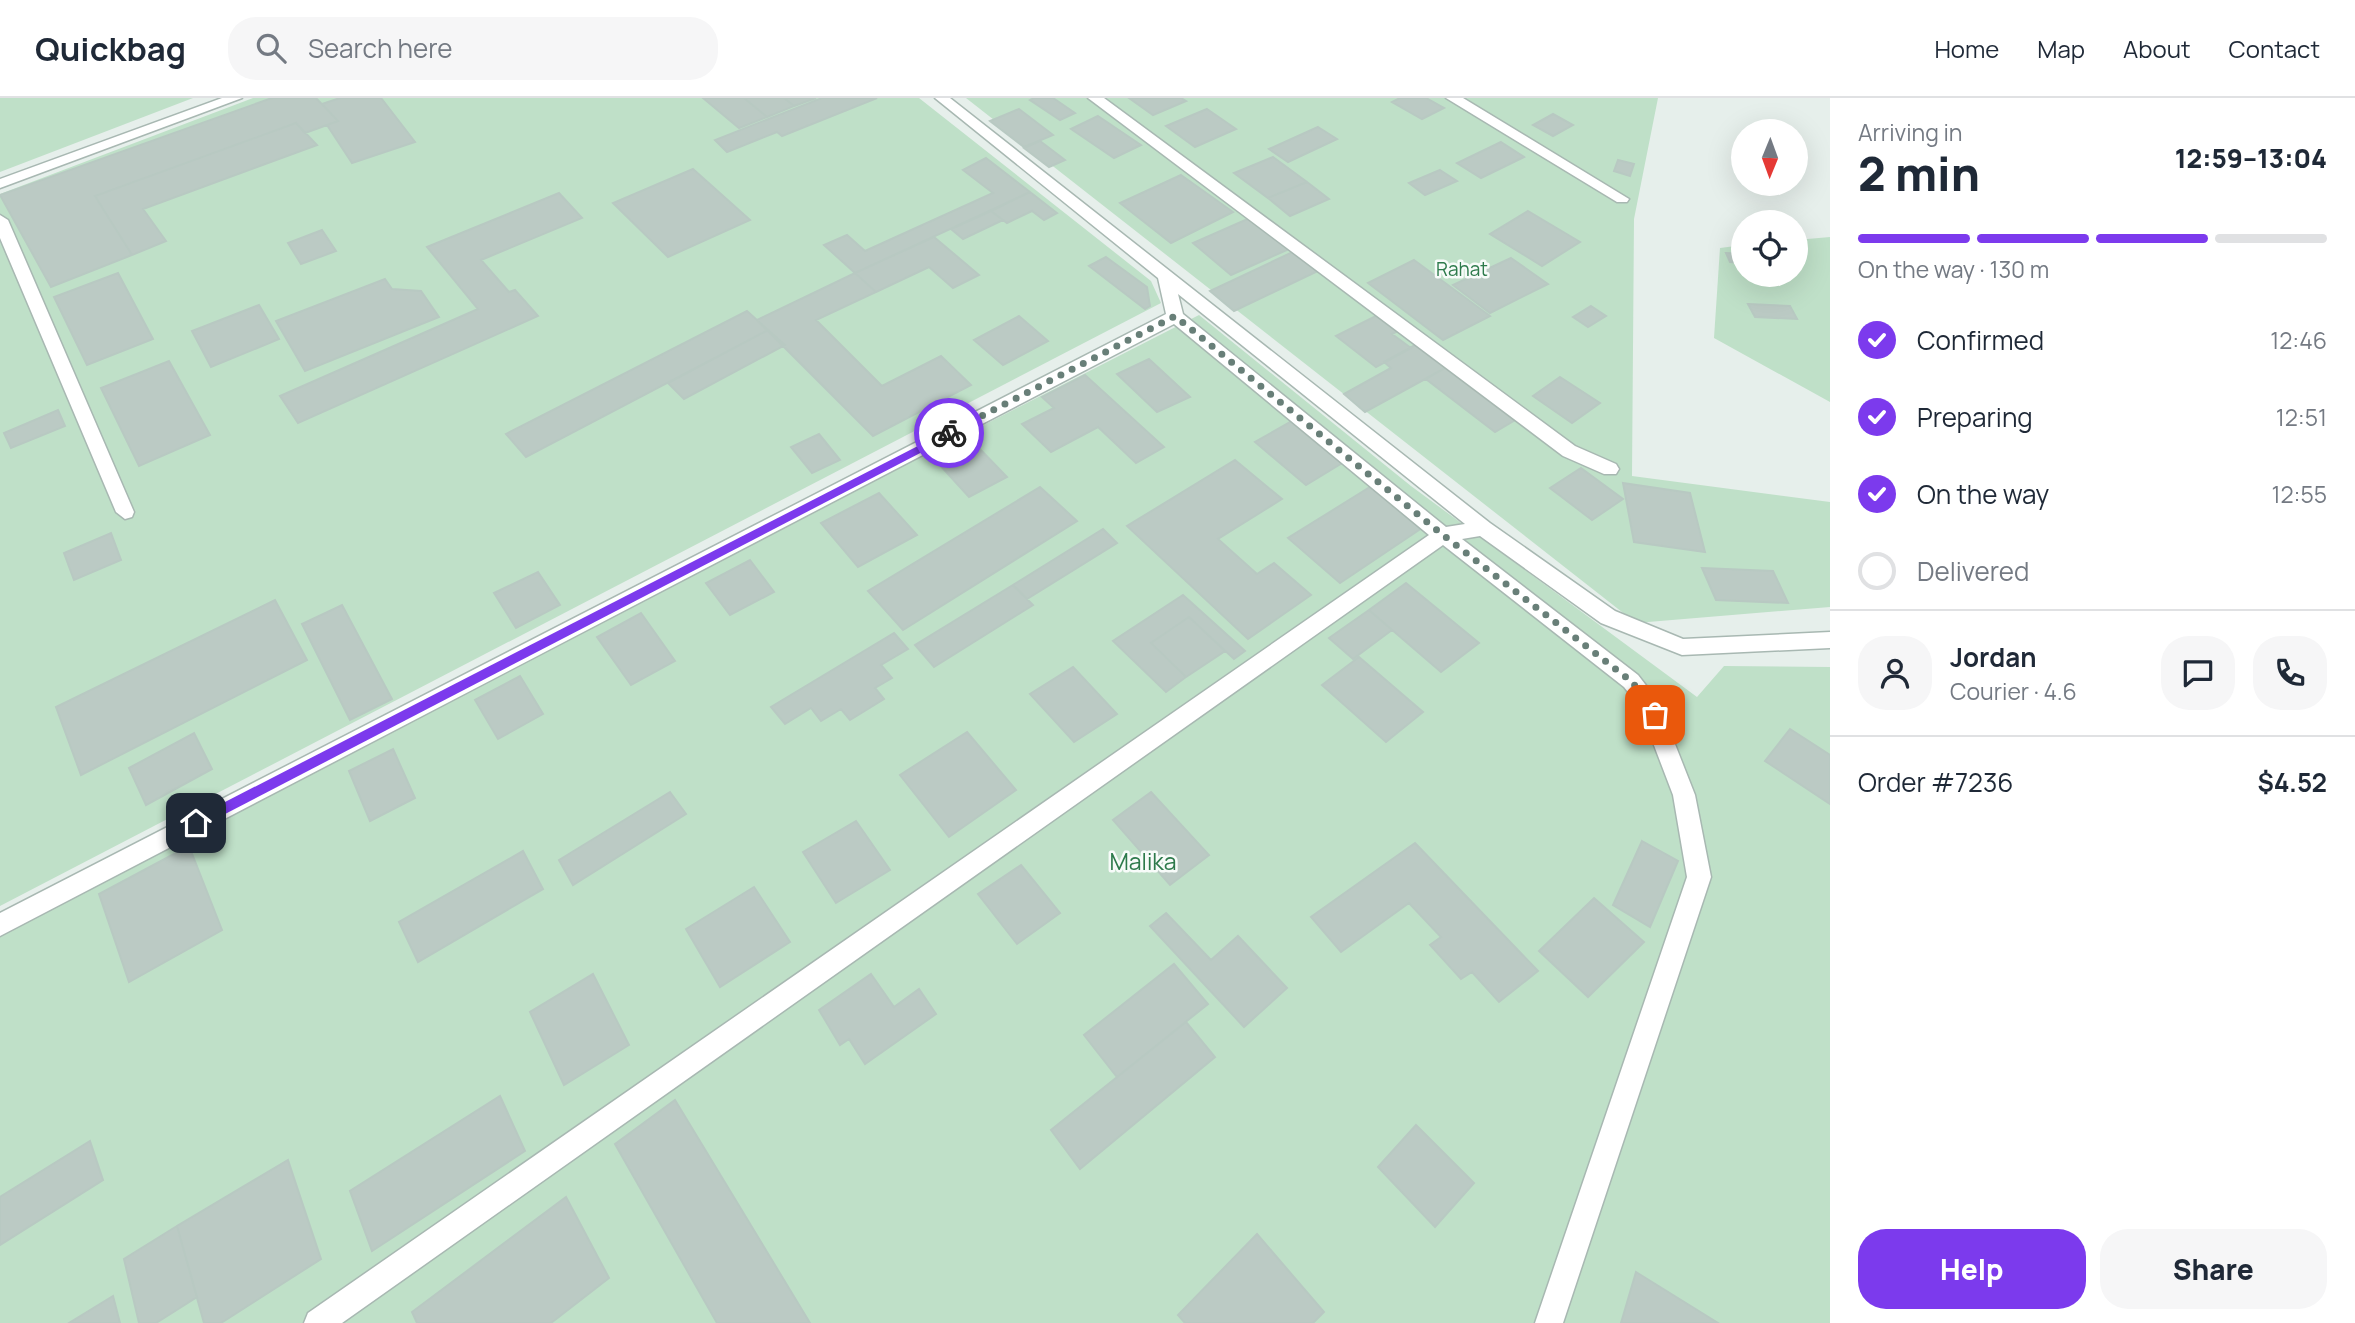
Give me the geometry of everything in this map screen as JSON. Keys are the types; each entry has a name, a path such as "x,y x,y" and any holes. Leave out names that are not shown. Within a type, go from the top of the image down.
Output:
{"street":[{"path":"0,184 235,98"},
{"path":"942,98 1483,528 1608,617 1682,648 1830,640"},
{"path":"1095,98 1569,452 1610,469"},
{"path":"1453,98 1622,199"},
{"path":"0,220 125,512"},
{"path":"1165,275 1175,316 1443,535 1631,681 1648,701 1684,795 1699,877 1549,1323"},
{"path":"0,925 1175,316"},
{"path":"318,1323 1443,535 1483,528"}],"green space":[{"path":"0,98 193,98 0,172"},
{"path":"253,98 919,98 1151,281 1161,303 0,906 0,194"},
{"name":"Rahat","path":"966,98 1658,98 1634,219 1632,476 1830,502 1830,607 1636,623"},
{"path":"1830,237 1830,402 1714,338 1720,248 1731,247 1731,287 1808,287 1808,239"},
{"name":"Malika","path":"1199,315 1411,486 1697,697 1724,666 1830,667 1830,1323 0,1323 0,927"}],"building":[{"path":"272,98 316,98 338,121 305,133 296,123 95,196 132,255 51,287 0,195"},
{"path":"340,98 381,98 415,142 352,163 327,125 338,121 322,104"},
{"path":"703,98 744,98 767,117 739,128"},
{"path":"744,98 784,98 794,106 767,117"},
{"path":"784,98 816,98 794,106"},
{"path":"822,98 877,98 782,136 777,132 727,152 715,140"},
{"path":"1053,98 1075,113 1060,120 1030,100"},
{"path":"1129,98 1181,98 1186,101 1153,115"},
{"path":"1400,98 1426,98 1444,108 1422,119 1392,102"},
{"path":"1019,109 1053,135 1024,147 990,121"},
{"path":"1207,109 1236,129 1195,147 1166,126"},
{"path":"1553,114 1573,125 1553,136 1533,125"},
{"path":"1098,116 1141,145 1114,158 1071,129"},
{"path":"296,123 317,145 143,209 166,241 132,255 95,196"},
{"path":"1318,127 1337,139 1288,162 1269,149"},
{"path":"1040,141 1065,160 1049,167 1024,148"},
{"path":"1501,142 1524,157 1481,178 1457,163"},
{"path":"1273,157 1307,182 1268,198 1234,173"},
{"path":"986,158 1030,192 855,273 824,245 847,235 865,251 993,193 963,170"},
{"path":"1618,160 1634,164 1630,176 1614,171"},
{"path":"693,169 750,220 668,257 613,203"},
{"path":"1440,170 1457,181 1425,195 1409,183"},
{"path":"1181,175 1233,212 1171,243 1120,203"},
{"path":"1307,182 1329,199 1290,216 1268,198"},
{"path":"1030,192 1057,213 1044,220 1032,211 1007,223 991,211"},
{"path":"559,193 582,218 481,260 509,292 515,290 538,316 298,423 280,396 478,309 427,247"},
{"path":"991,211 1003,220 963,239 951,229"},
{"path":"1528,211 1580,242 1542,266 1490,234"},
{"path":"1250,218 1289,249 1231,275 1193,243"},
{"path":"322,230 336,251 301,264 288,243"},
{"path":"934,237 979,275 953,288 929,267 876,292 855,273"},
{"path":"1297,250 1322,269 1234,311 1210,291"},
{"path":"1106,257 1147,287 1150,306 1145,309 1089,266"},
{"path":"1511,258 1548,284 1490,313 1453,285"},
{"path":"1414,260 1490,316 1443,340 1368,283"},
{"path":"118,273 153,339 87,365 54,297"},
{"path":"855,273 876,292 816,320 882,386 941,356 971,385 873,436 757,320"},
{"path":"385,279 392,289 421,291 439,317 305,371 276,321"},
{"path":"1748,304 1790,306 1797,319 1755,317"},
{"path":"259,305 279,339 211,367 192,331"},
{"path":"1591,306 1606,316 1588,327 1573,317"},
{"path":"747,311 768,330 526,457 506,434"},
{"path":"1380,314 1400,330 1392,334 1411,348 1376,367 1336,336"},
{"path":"1019,316 1048,341 1003,365 974,340"},
{"path":"768,330 785,345 684,399 668,383"},
{"path":"1417,344 1447,367 1365,412 1344,394 1391,368 1384,362"},
{"path":"1149,359 1190,397 1157,412 1117,374"},
{"path":"169,361 210,435 139,466 101,388"},
{"path":"1447,367 1517,419 1495,432 1426,379"},
{"path":"1085,375 1164,447 1136,463 1098,427 1051,452 1022,424 1054,408 1042,397"},
{"path":"1560,377 1600,403 1572,423 1533,396"},
{"path":"58,410 65,426 11,448 4,433"},
{"path":"1292,421 1344,462 1306,485 1255,442"},
{"path":"819,434 840,460 812,473 791,447"},
{"path":"976,445 1007,477 969,497 938,463"},
{"path":"1235,460 1282,499 1218,539 1257,574 1274,563 1311,595 1248,639 1127,526"},
{"path":"1581,468 1623,499 1592,520 1550,488"},
{"path":"1623,483 1690,493 1705,552 1634,542"},
{"path":"1040,487 1077,521 903,630 868,591"},
{"path":"1370,487 1422,528 1340,583 1288,538"},
{"path":"879,493 917,535 858,567 821,523"},
{"path":"1103,529 1117,543 1027,599 1013,585"},
{"path":"111,533 121,560 74,580 64,553"},
{"path":"750,560 774,592 730,615 706,583"},
{"path":"1702,568 1773,571 1788,603 1716,600"},
{"path":"538,572 560,605 516,628 494,593"},
{"path":"1406,583 1479,643 1441,672 1369,610"},
{"path":"1013,585 1033,605 934,667 915,645"},
{"path":"1183,595 1245,651 1234,659 1189,617 1151,643 1186,677 1166,692 1113,641"},
{"path":"275,600 307,660 81,775 56,707"},
{"path":"342,605 392,699 350,720 302,624"},
{"path":"1369,610 1392,630 1353,659 1329,638"},
{"path":"641,613 675,661 631,685 597,637"},
{"path":"1189,617 1225,651 1186,677 1151,643"},
{"path":"894,633 908,649 881,665 892,678 875,688 884,699 850,720 841,709 821,721 811,708 785,724 771,707"},
{"path":"1359,657 1423,712 1386,742 1322,685"},
{"path":"1073,667 1117,714 1074,742 1030,694"},
{"path":"520,676 543,714 498,739 475,700"},
{"path":"1790,729 1830,755 1830,804 1765,761"},
{"path":"967,732 1016,790 949,837 900,775"},
{"path":"194,733 212,769 146,805 129,768"},
{"path":"393,749 415,798 370,821 349,771"},
{"path":"670,792 686,814 573,885 559,860"},
{"path":"1151,792 1209,855 1170,885 1113,820"},
{"path":"856,821 890,870 836,903 803,852"},
{"path":"1642,841 1678,861 1650,927 1613,905"},
{"path":"1415,843 1538,971 1499,1002 1472,972 1461,979 1430,945 1441,937 1409,903 1341,952 1311,917"},
{"path":"189,846 222,930 129,982 99,894"},
{"path":"523,851 543,889 418,962 399,922"},
{"path":"1021,865 1060,913 1017,944 978,894"},
{"path":"754,887 790,942 720,987 686,929"},
{"path":"1594,898 1644,942 1588,997 1539,951"},
{"path":"1166,913 1211,960 1238,936 1287,988 1244,1027 1150,926"},
{"path":"1174,964 1208,1004 1117,1077 1084,1035"},
{"path":"593,974 629,1045 564,1085 530,1012"},
{"path":"871,974 894,1007 919,989 936,1014 865,1064 849,1039 840,1045 819,1010"},
{"path":"1186,1022 1215,1057 1080,1169 1051,1130"},
{"path":"500,1096 525,1151 372,1251 350,1191"},
{"path":"675,1100 810,1323 717,1323 615,1144"},
{"path":"1416,1125 1474,1183 1435,1227 1378,1167"},
{"path":"90,1141 103,1180 0,1245 0,1197"},
{"path":"288,1160 321,1259 221,1323 204,1323 177,1226"},
{"path":"566,1197 609,1278 551,1323 417,1323 412,1312"},
{"path":"177,1226 197,1297 156,1323 139,1323 124,1259"},
{"path":"1257,1234 1324,1312 1313,1323 1185,1323 1178,1315"},
{"path":"1636,1272 1718,1323 1621,1323"},
{"path":"113,1296 120,1323 69,1323"}],"way so far":[{"path":"949,433 1175,316 1443,535 1631,681 1648,701 1655,715"}],"route":[{"path":"196,823 949,433"}]}
